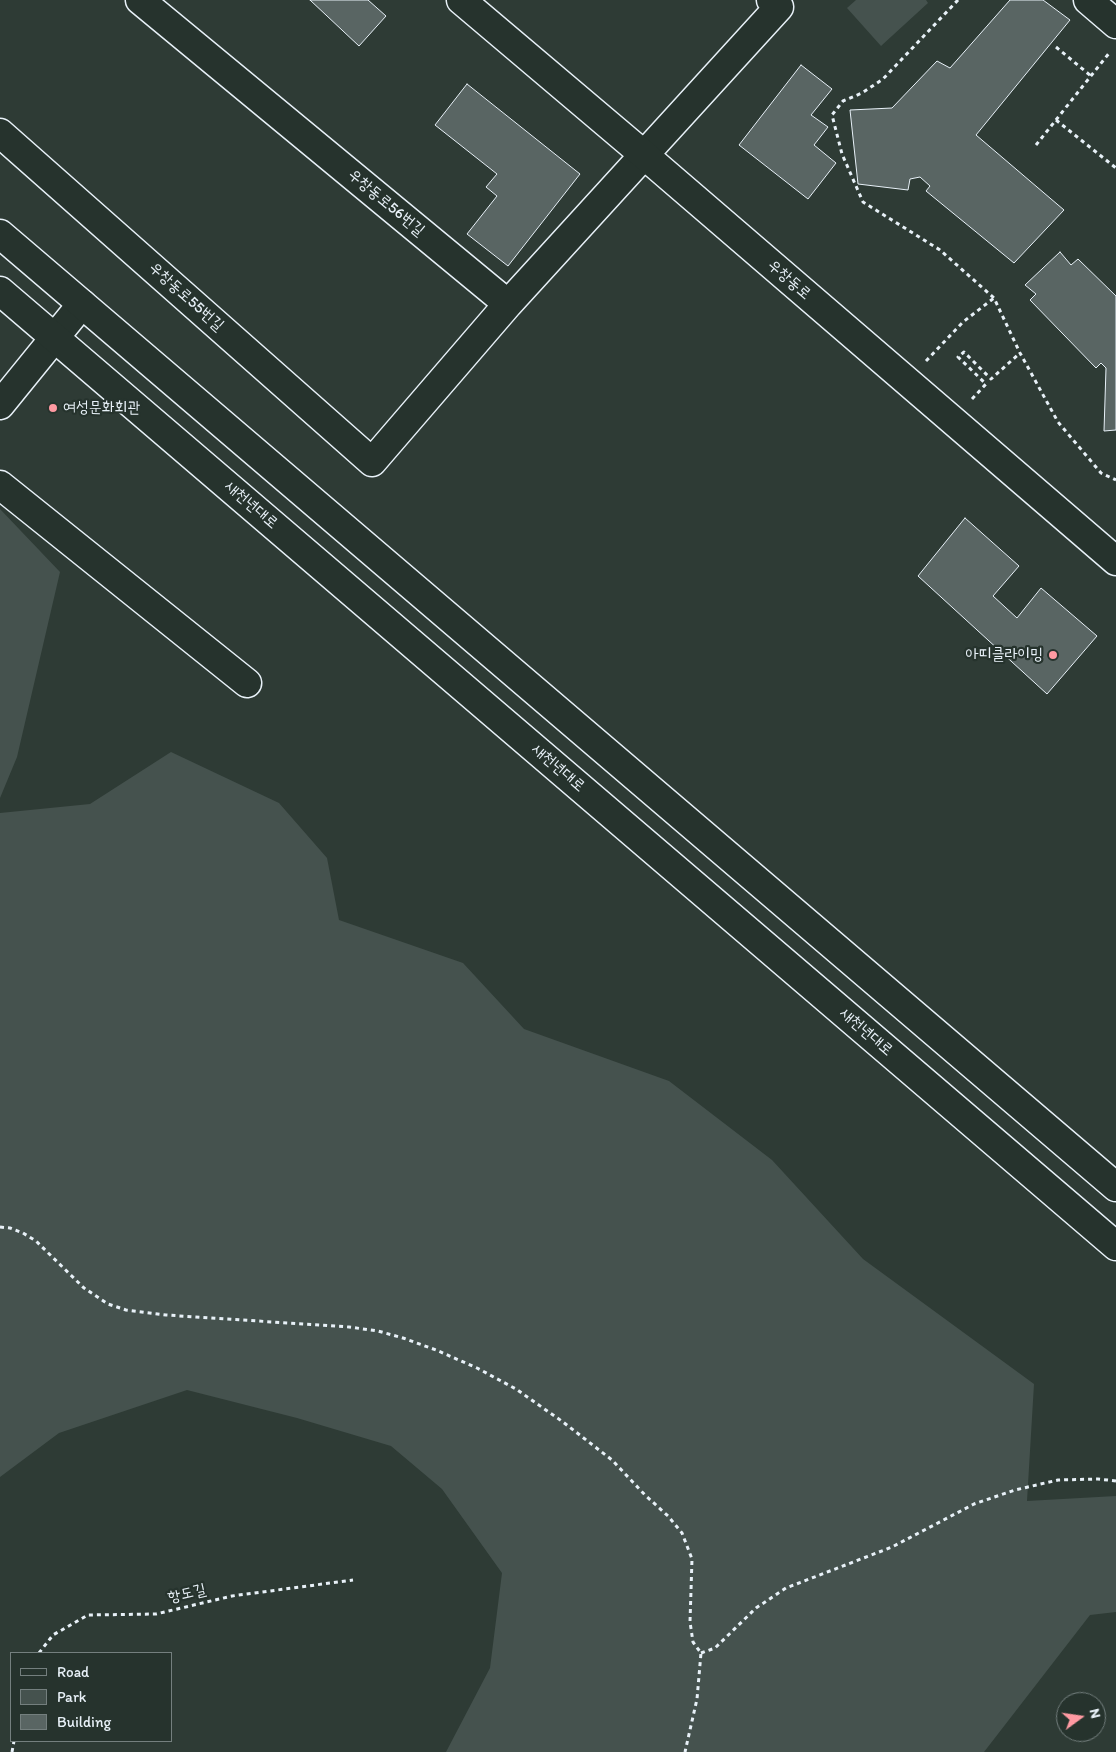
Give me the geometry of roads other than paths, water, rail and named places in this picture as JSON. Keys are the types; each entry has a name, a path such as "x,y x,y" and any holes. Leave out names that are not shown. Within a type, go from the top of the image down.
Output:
{"main road":[{"name":"우창동로56번길","path":"140,0 508,304"},
{"name":"우창동로","path":"461,0 1116,561"},
{"path":"1088,0 1116,24"},
{"path":"508,304 775,4"},
{"name":"우창동로55번길","path":"0,133 372,462 508,304"},
{"path":"0,234 1116,1187"},
{"name":"새천년대로","path":"2,297 54,337 1116,1246"},
{"path":"0,405 82,304"},
{"path":"0,485 247,683"}],"place":[{"name":"여성문화회관","path":"53,408"},
{"name":"아띠클라이밍","path":"1053,655"}]}
